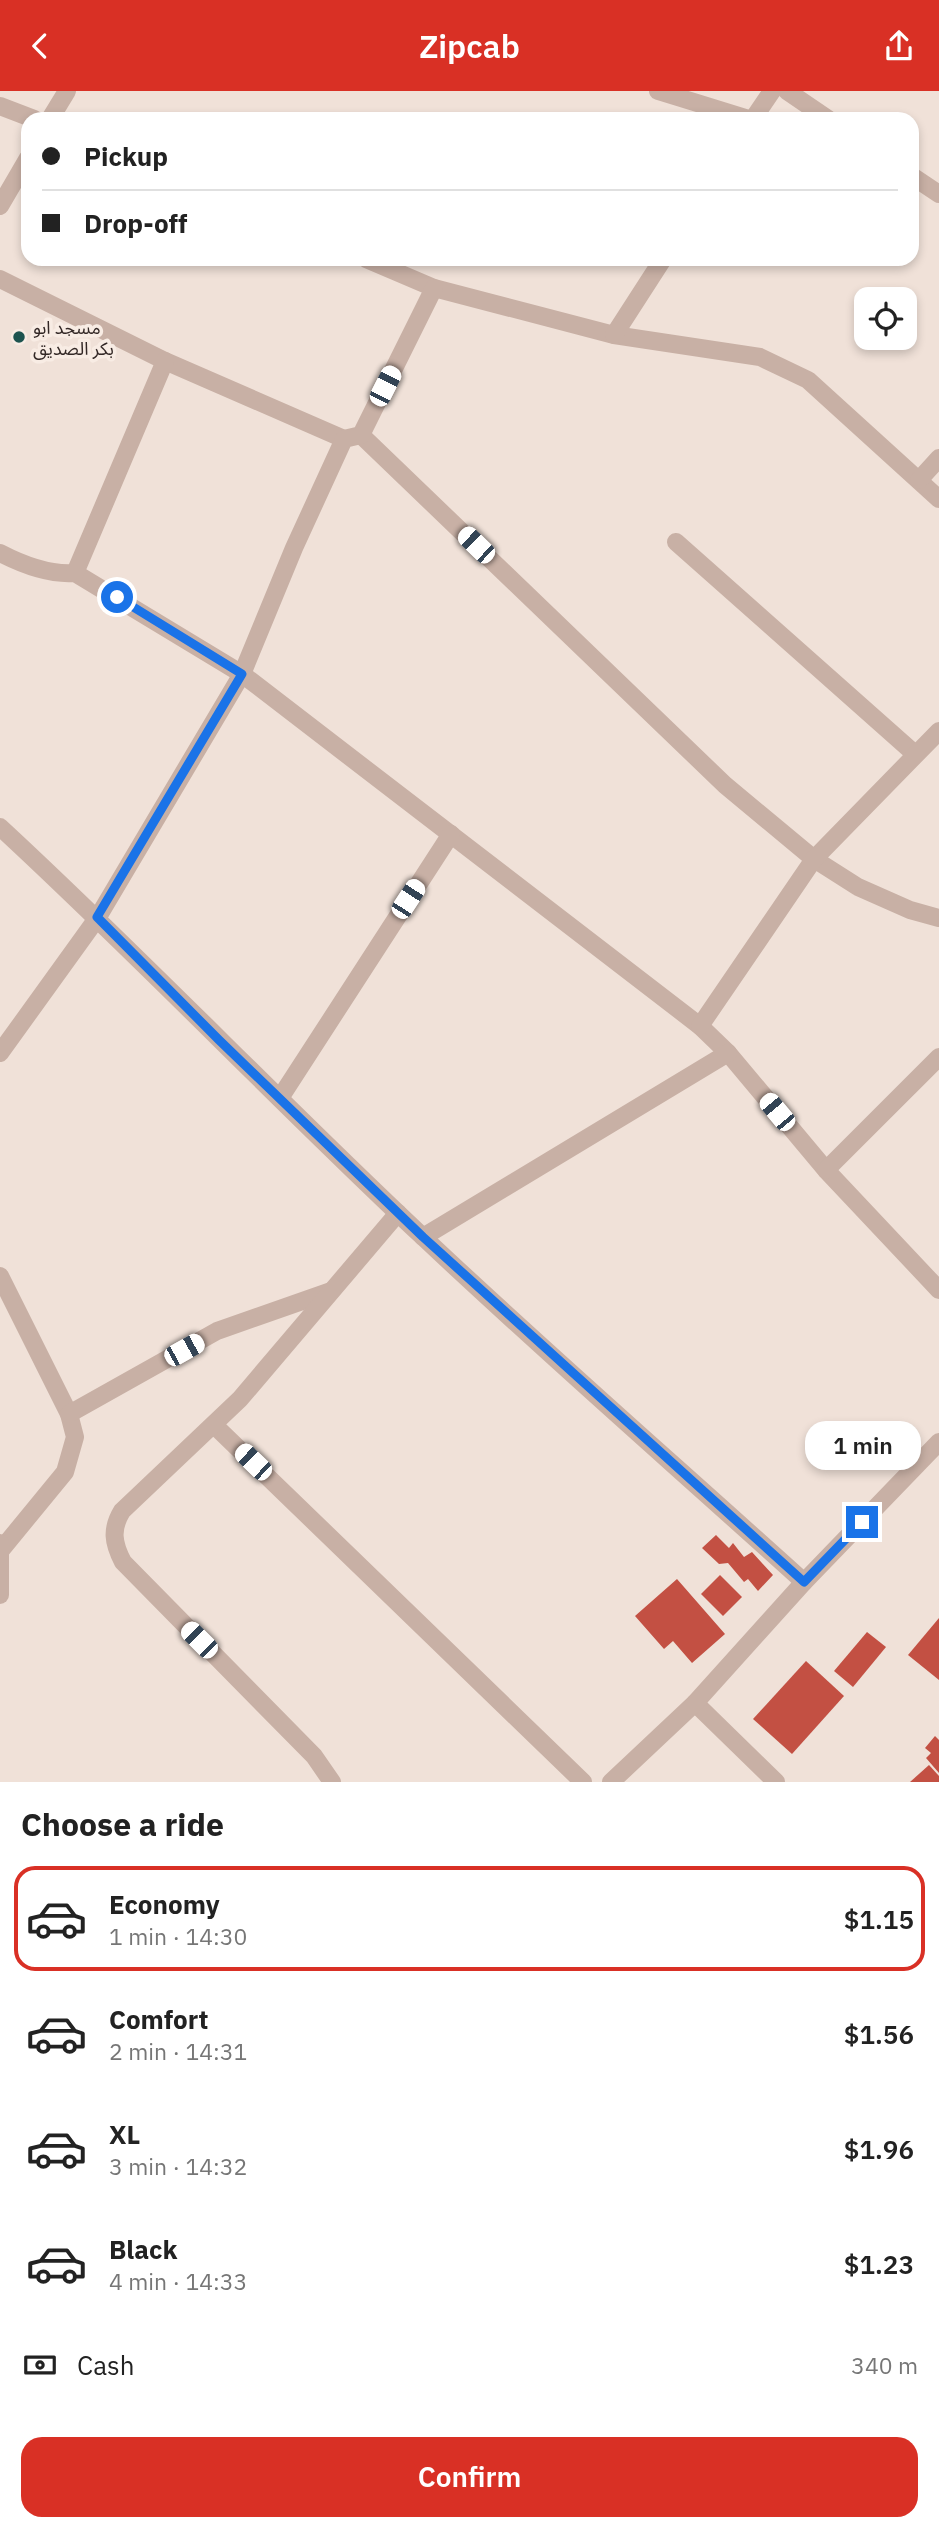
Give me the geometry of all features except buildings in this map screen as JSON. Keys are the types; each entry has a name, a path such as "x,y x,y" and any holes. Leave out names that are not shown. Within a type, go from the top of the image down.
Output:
{"street":[{"path":"54,112 67,91"},
{"path":"658,91 728,112"},
{"path":"756,112 772,91"},
{"path":"787,91 818,112"},
{"path":"0,106 21,114"},
{"path":"0,206 21,169"},
{"path":"919,181 939,194"},
{"path":"382,266 434,288 614,335 760,358 808,380 939,499"},
{"path":"614,335 658,266"},
{"path":"0,279 165,361 353,437 725,785 814,859 858,887 910,910 939,918"},
{"path":"0,1053 97,917 242,674 294,548 434,288"},
{"path":"75,573 165,361"},
{"path":"919,480 939,458"},
{"path":"676,542 915,754"},
{"path":"0,553 19,563 43,570 61,574 75,573 242,674 700,1026 728,1053 826,1170 939,1290"},
{"path":"700,1026 814,859 939,731"},
{"path":"0,827 97,917 423,1237 804,1582"},
{"path":"280,1098 451,834"},
{"path":"423,1237 728,1053"},
{"path":"826,1170 939,1056"},
{"path":"332,1782 314,1756 123,1562 116,1548 113,1532 122,1511 240,1399 398,1213"},
{"path":"0,1276 69,1414 75,1437 65,1472 1,1550"},
{"path":"69,1414 217,1331 331,1291"},
{"path":"214,1425 583,1782"},
{"path":"611,1782 695,1703 804,1582 939,1443"},
{"path":"0,1543 0,1595"},
{"path":"695,1703 775,1782"}],"place":[{"name":"مسجد ابو بكر الصديق","path":"19,337"}],"route":[{"path":"117,597 242,674 97,917 219,1040 423,1237 804,1582 862,1522"}]}
